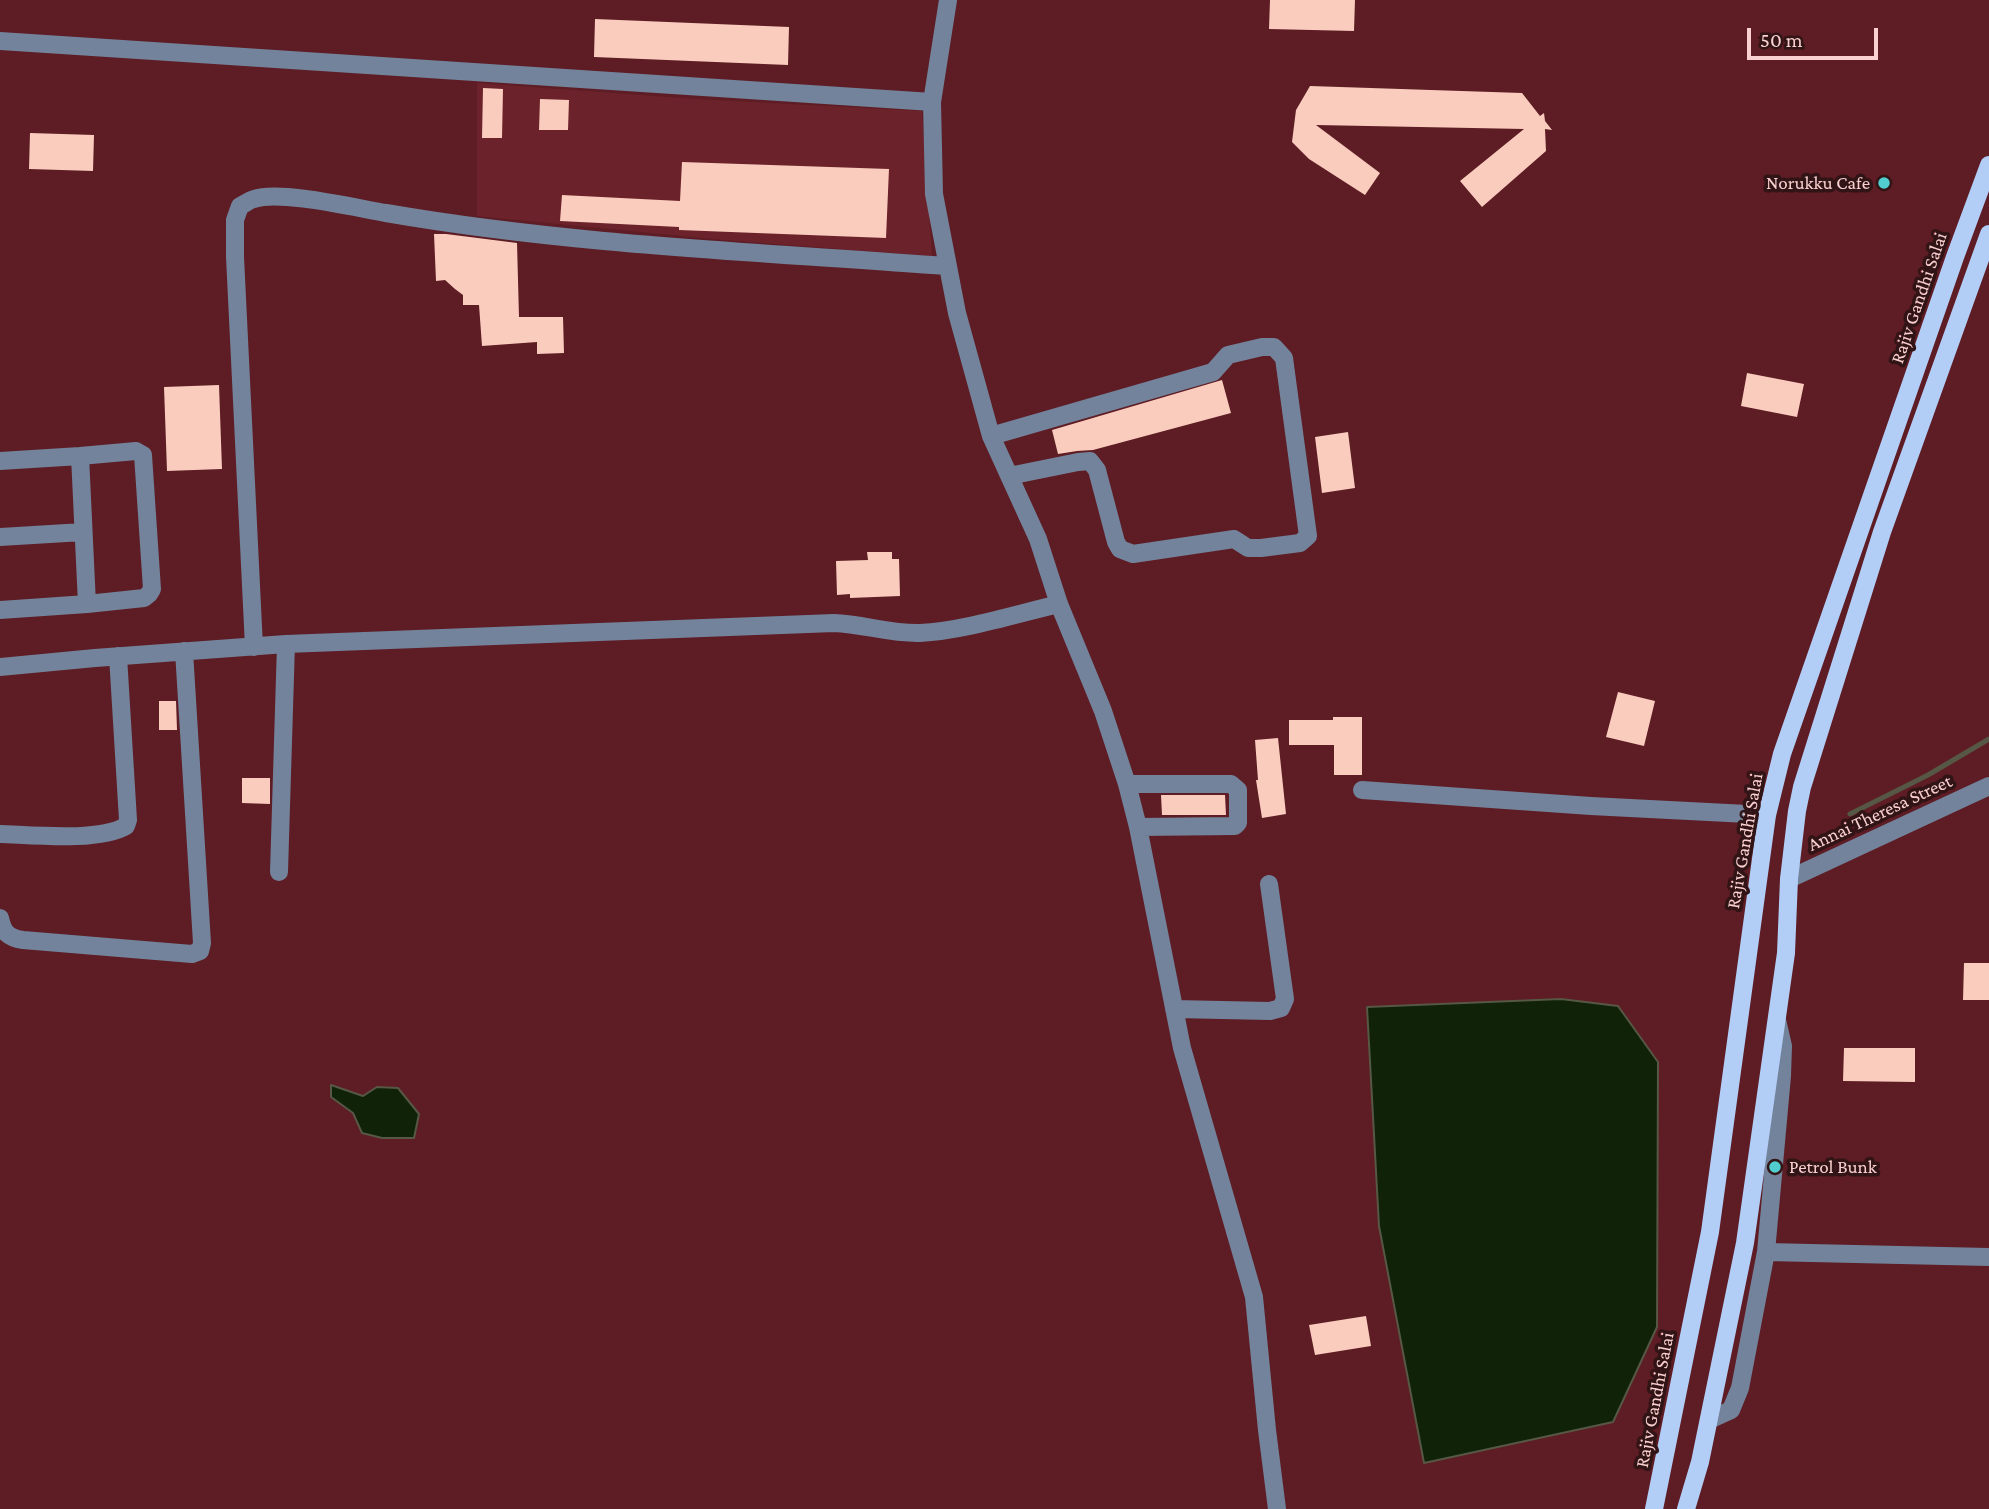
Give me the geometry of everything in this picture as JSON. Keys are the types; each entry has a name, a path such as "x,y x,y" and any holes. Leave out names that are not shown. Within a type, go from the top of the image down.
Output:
{"main road":[{"name":"Rajiv Gandhi Salai","path":"1654,1509 1710,1232 1769,808 1782,754 1989,165"},
{"path":"1686,1509 1700,1462 1745,1243 1786,953 1789,878 1802,787 1886,521 1989,234"},
{"path":"1867,513 1886,521"}],"street":[{"path":"948,0 932,102 934,194 957,313 991,436 1038,539 1059,604 1103,711 1127,784 1182,1048 1254,1297 1277,1509"},
{"path":"0,41 932,102"},
{"path":"254,647 235,257 235,220 240,206 255,198 299,198 438,222 554,237 947,267"},
{"path":"991,436 1213,372 1228,355 1274,347 1284,358 1308,536 1300,543 1261,548 1248,548 1234,539 1126,552 1120,549 1116,542 1097,470 1090,461 1009,476"},
{"path":"0,461 141,452 152,589 144,598 0,610"},
{"path":"79,456 87,604"},
{"path":"0,537 83,532"},
{"path":"0,667 286,644 834,623 864,625 901,633 923,632 956,628 1059,604"},
{"path":"279,872 286,644"},
{"path":"0,918 3,931 23,940 192,954 200,951 202,943 184,651"},
{"path":"0,834 92,835 126,827 128,820 118,656"},
{"path":"1127,784 1231,784 1238,790 1238,823 1235,826 1138,828"},
{"name":"Annai Theresa Street","path":"1789,878 1989,786"},
{"path":"1362,790 1591,806 1769,808"},
{"path":"1174,1009 1270,1011 1281,1007 1285,999 1269,884"},
{"path":"1709,1420 1731,1410 1740,1388 1766,1252 1782,1076 1783,1046 1776,1016"},
{"path":"1766,1252 1989,1257"}],"shaded area":[{"path":"477,83 696,99 922,111 932,256 723,240 477,216"},
{"path":"1561,999 1618,1006 1658,1062 1657,1327 1613,1422 1424,1463 1379,1226 1367,1007"},
{"path":"331,1085 363,1096 377,1087 398,1088 419,1114 414,1138 382,1138 362,1133 353,1113 331,1097"}],"building":[{"path":"1270,0 1355,0 1354,31 1269,29"},
{"path":"595,19 789,27 788,65 594,57"},
{"path":"1310,86 1522,93 1540,116 1544,113 1545,121 1552,130 1545,129 1546,151 1482,207 1460,181 1524,129 1316,125 1380,173 1365,195 1309,159 1292,142 1296,110"},
{"path":"483,88 503,89 502,138 482,138"},
{"path":"540,99 569,100 568,130 539,130"},
{"path":"30,133 94,135 93,171 29,169"},
{"path":"682,162 889,169 886,238 679,230 679,227 560,221 562,195 680,201"},
{"path":"434,234 517,243 519,317 563,317 564,353 537,354 537,342 482,346 479,305 463,305 463,295 445,280 436,281"},
{"path":"1747,373 1804,384 1797,417 1741,406"},
{"path":"1222,380 1231,413 1093,450 1058,454 1052,430"},
{"path":"219,385 222,469 167,471 164,387"},
{"path":"1348,432 1355,488 1322,493 1315,437"},
{"path":"867,552 892,552 892,559 899,559 900,596 850,598 850,594 837,595 836,561 868,560"},
{"path":"1618,692 1655,701 1644,746 1606,737"},
{"path":"159,701 176,701 177,730 159,730"},
{"path":"1333,717 1362,717 1362,775 1334,775 1334,745 1289,745 1289,720 1333,720"},
{"path":"1278,738 1286,814 1262,818 1256,780 1255,740"},
{"path":"242,778 270,778 270,804 242,803"},
{"path":"1161,795 1225,795 1226,815 1162,815"},
{"path":"1964,963 1989,963 1989,1000 1963,1000"},
{"path":"1844,1048 1915,1048 1915,1082 1843,1081"},
{"path":"1366,1316 1371,1346 1315,1355 1309,1325"}],"waterway":[{"path":"1850,814 1928,775 1989,739"}],"place":[{"name":"Norukku Cafe","path":"1884,183"},
{"name":"Petrol Bunk","path":"1775,1167"}]}
